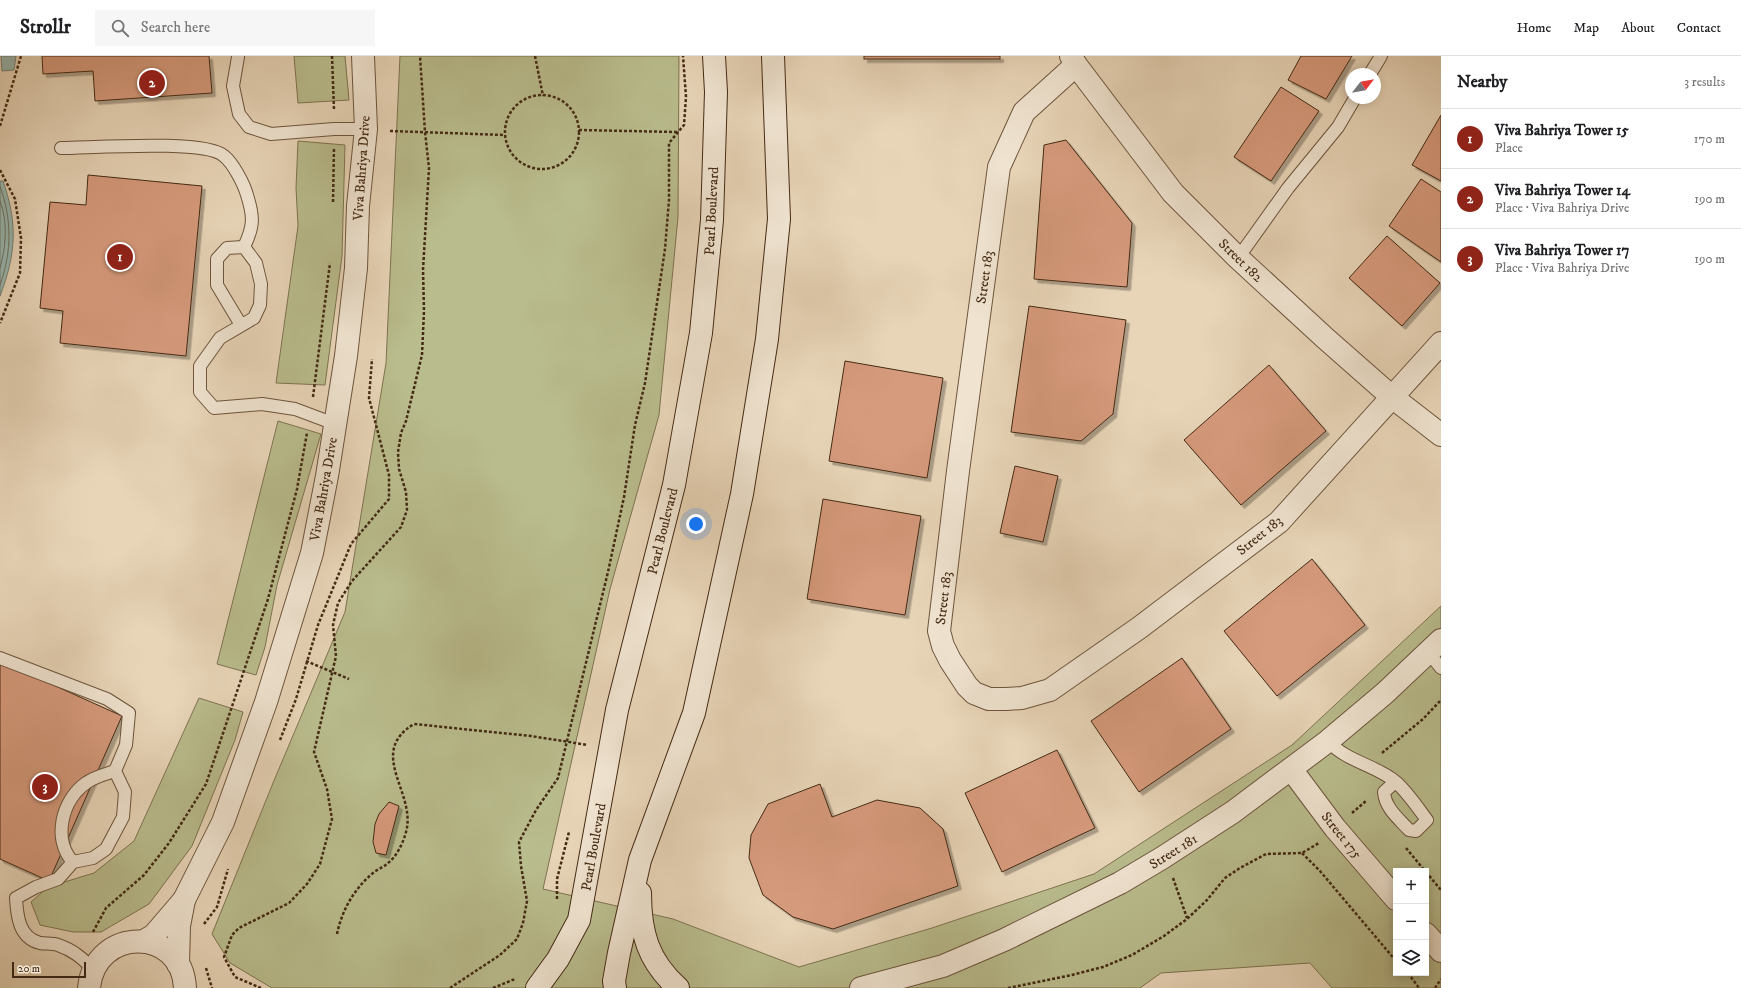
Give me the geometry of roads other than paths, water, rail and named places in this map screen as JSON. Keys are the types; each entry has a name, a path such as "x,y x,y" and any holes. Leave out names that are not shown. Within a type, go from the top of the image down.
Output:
{"street":[{"name":"Viva Bahriya Drive","path":"144,941 154,935 184,900 223,822 266,702 312,553 327,476 346,356 356,268 358,206 366,129 363,56"},
{"name":"Pearl Boulevard","path":"529,982 558,959 579,920 617,710 674,484 701,333 712,220 716,92 714,56"},
{"path":"614,988 619,953 640,860 694,713 742,494 767,338 779,219 773,56"},
{"name":"Street 182","path":"1074,60 1173,193 1238,258 1325,338 1392,397 1441,435"},
{"name":"Street 183","path":"1074,60 1024,112 998,167 958,471 939,631 942,646 956,670 974,693 989,699 1022,698 1050,690 1139,628 1278,522 1441,343"},
{"name":"Street 181","path":"862,988 943,966 1004,940 1120,883 1233,812 1328,741 1437,654"},
{"name":"Street 175","path":"1291,769 1335,828 1393,896"},
{"path":"640,860 640,915 646,941 654,962 667,978 678,988"},
{"name":"Viva Bahriya Drive","path":"184,900 179,926 185,980"},
{"path":"1429,937 1441,951"},
{"path":"88,971 114,946 128,941 144,941 164,949 185,980"}],"lane":[{"path":"239,56 233,86 239,114 249,127 271,134 334,129 366,129"},
{"path":"1374,68 1381,56"},
{"path":"1238,258 1288,188 1338,126 1351,104"},
{"path":"61,148 185,146 210,150 224,155 244,185 252,211 252,231 244,247"},
{"path":"241,325 217,284 217,259 227,248 244,247"},
{"path":"244,247 256,263 261,284 260,305 254,318 220,338 200,366 200,392 214,408 262,404 295,409 335,424"},
{"path":"0,658 106,699 129,713 126,745 115,771 86,783 66,806 61,831 68,857 74,862"},
{"path":"1328,741 1335,748 1395,782"},
{"path":"88,971 77,953 57,945 38,943 24,934 17,917 16,898 36,887 58,879 74,862 93,858 106,849 123,817 125,792 115,771"}],"water":[{"path":"1,56 16,56 14,70 2,71"},
{"path":"0,181 3,181 8,197 13,225 13,239 9,266 0,296"}],"place":[{"name":"Viva Bahriya Tower 14","path":"152,83"},
{"name":"Viva Bahriya Tower 15","path":"120,257"},
{"name":"Viva Bahriya Tower 17","path":"45,787"}]}
